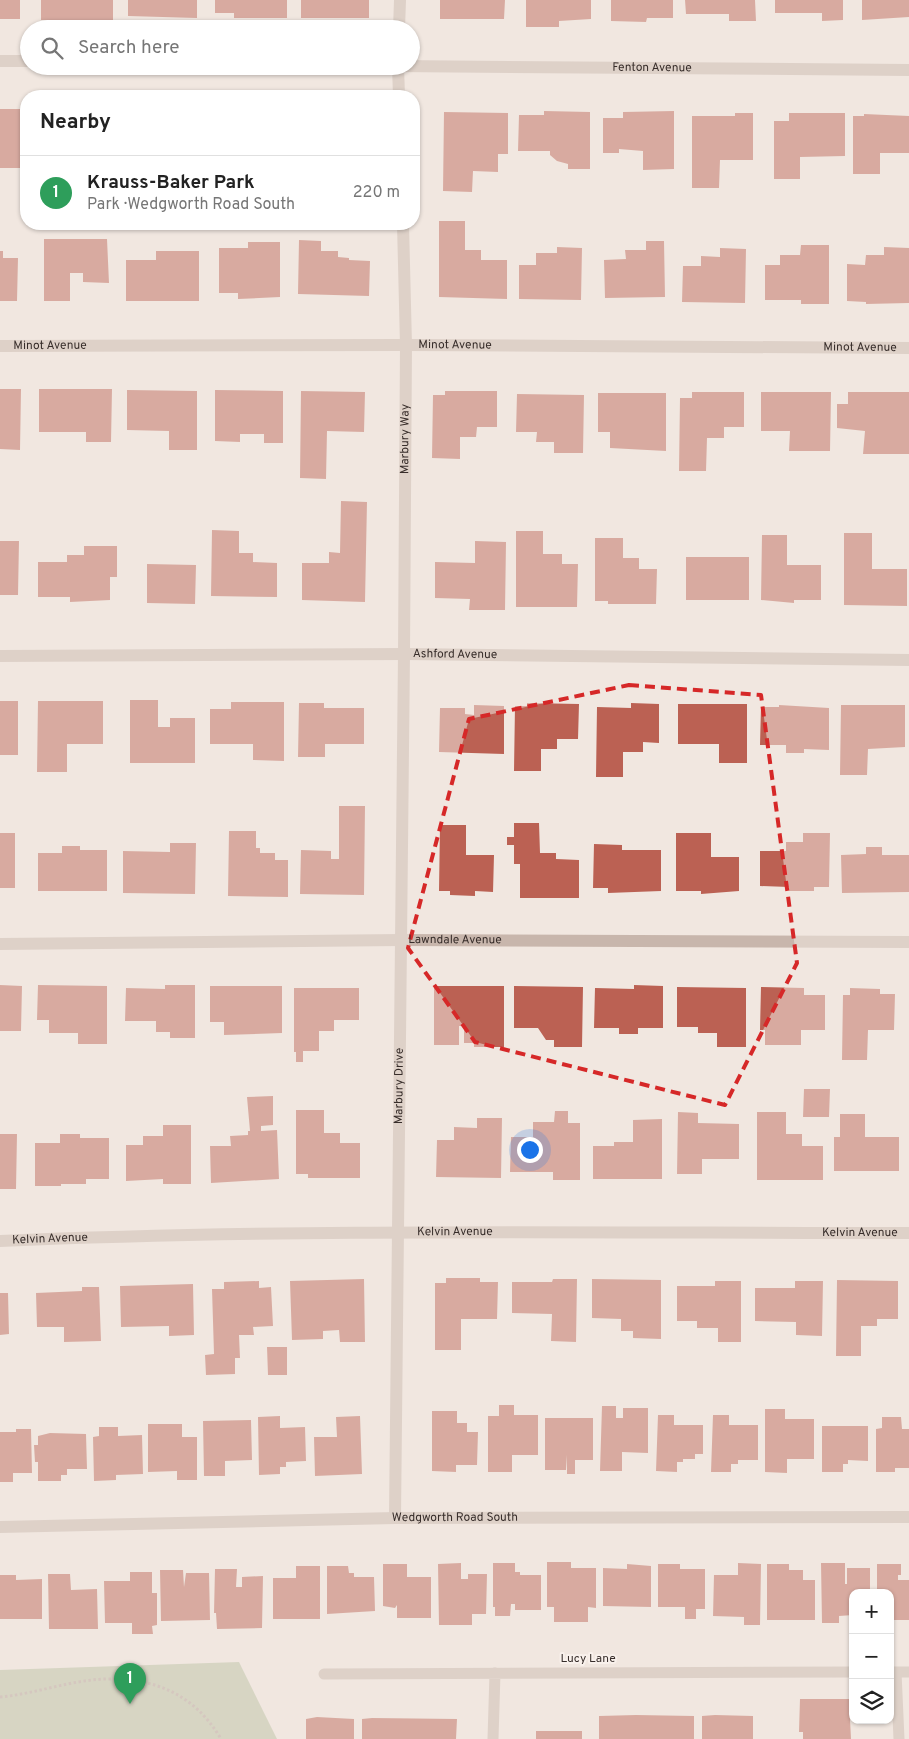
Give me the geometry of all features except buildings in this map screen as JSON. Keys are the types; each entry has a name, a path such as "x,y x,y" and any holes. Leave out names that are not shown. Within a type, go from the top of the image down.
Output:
{"street":[{"path":"399,20 400,0"},
{"path":"0,61 20,61"},
{"name":"Fenton Avenue","path":"420,66 909,70"},
{"path":"398,75 399,90"},
{"name":"Marbury Way","path":"402,230 406,345 404,654"},
{"name":"Minot Avenue","path":"0,346 406,345 909,348"},
{"name":"Ashford Avenue","path":"0,656 404,654 909,660"},
{"name":"Marbury Drive","path":"395,1518 404,654"},
{"name":"Lawndale Avenue","path":"0,944 401,940 909,942"},
{"name":"Kelvin Avenue","path":"0,1241 75,1238 398,1234 909,1233"},
{"name":"Wedgworth Road South","path":"0,1527 395,1518 909,1517"}],"lane":[{"name":"Lucy Lane","path":"324,1674 849,1672"},
{"path":"894,1672 909,1672"},
{"path":"493,1739 496,1673"},
{"path":"894,1679 899,1739"}],"path":[{"path":"0,1697 104,1679 135,1680 173,1691 195,1705 221,1739"}],"highlighted area":[{"path":"629,685 761,695 797,963 725,1105 475,1042 408,948 469,719"}],"green space":[{"path":"239,1662 277,1739 0,1739 0,1670"}],"place":[{"name":"Krauss-Baker Park","path":"130,1704"}]}
